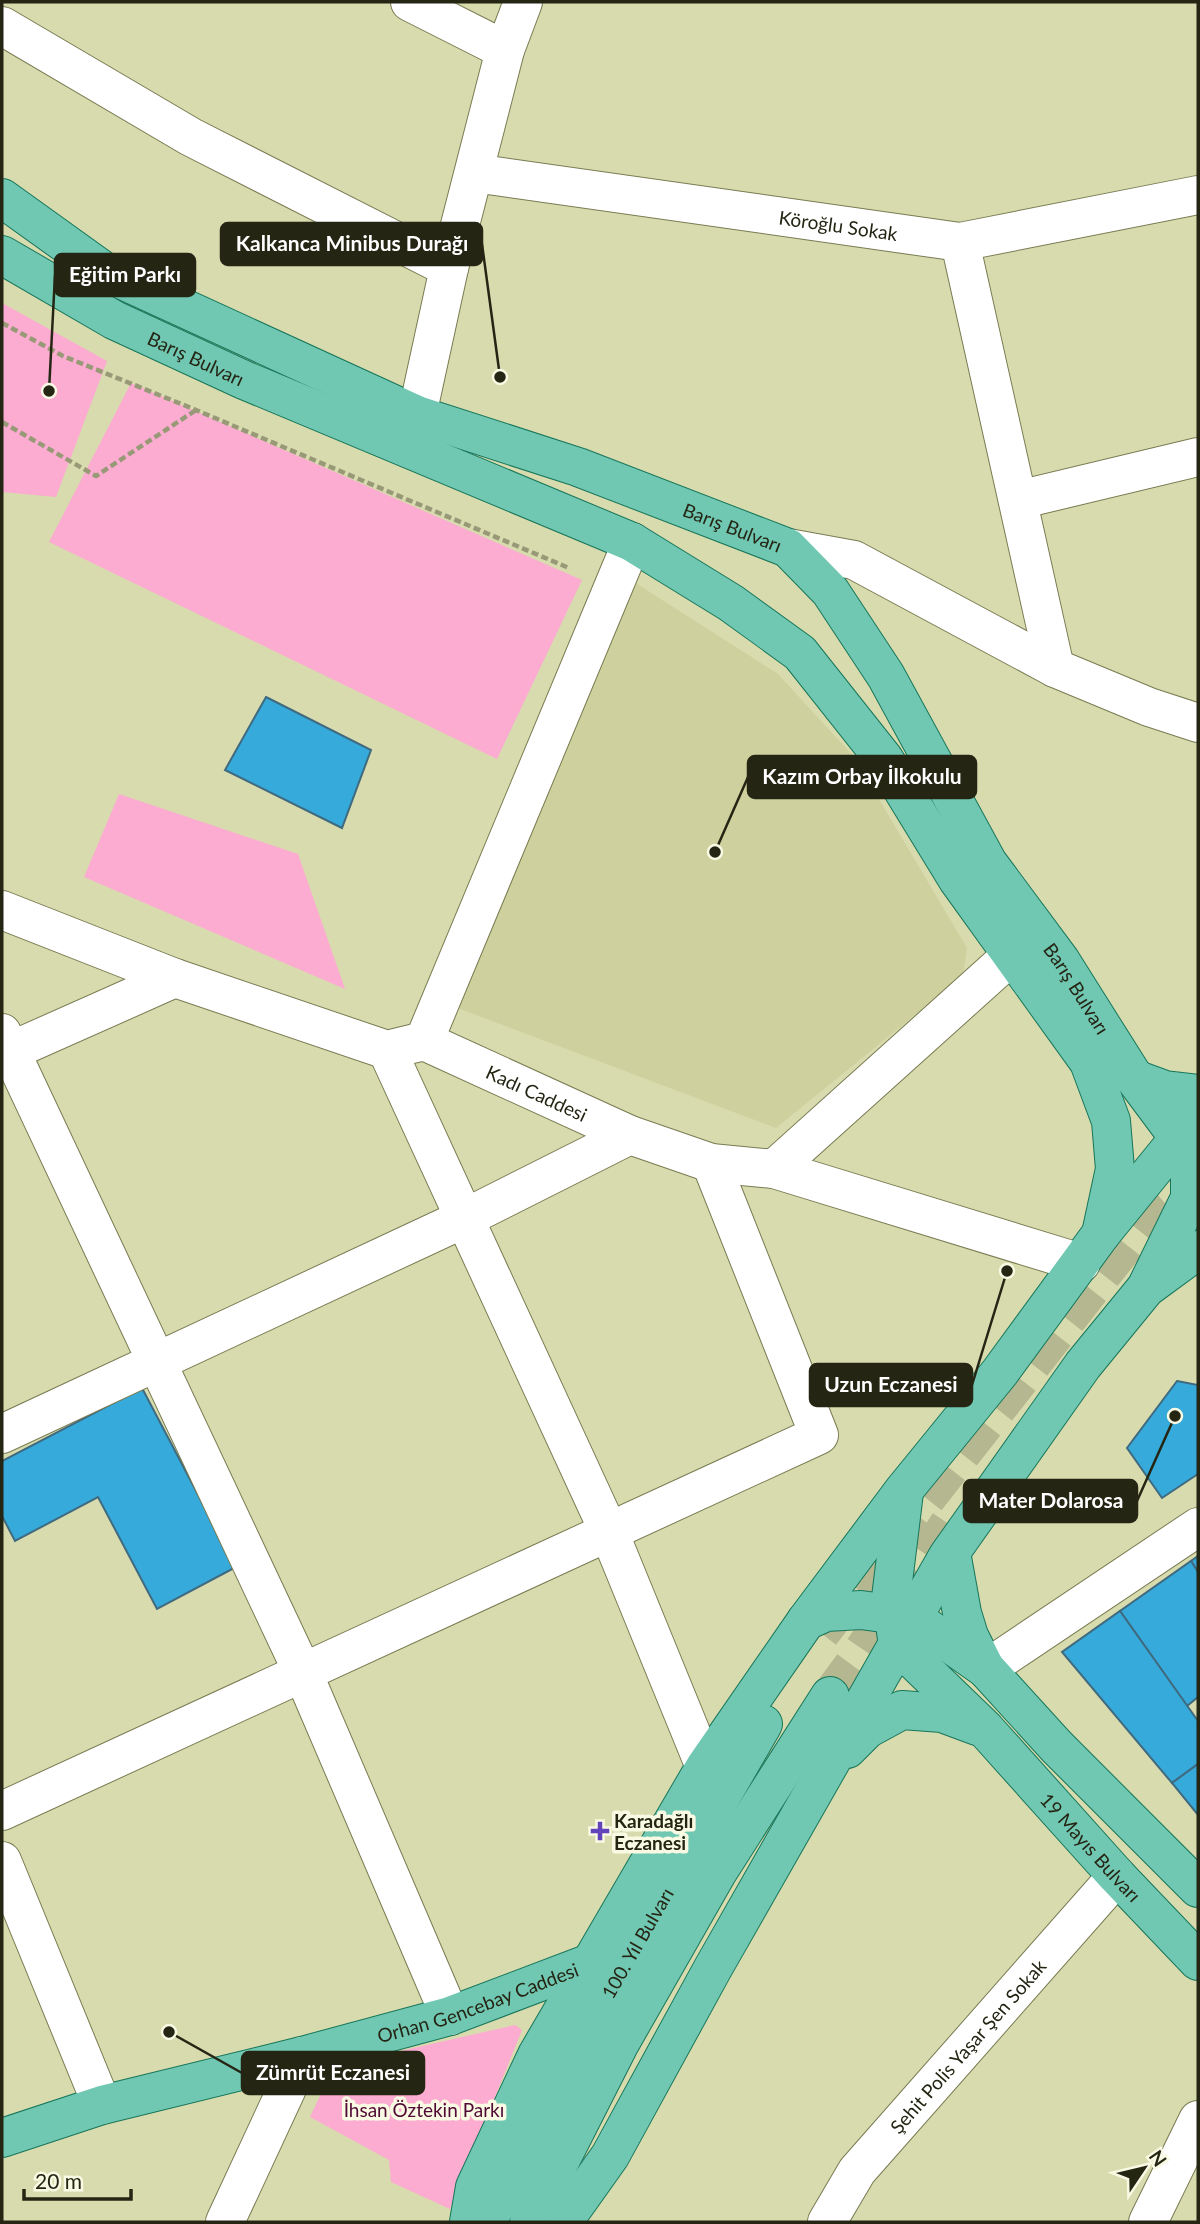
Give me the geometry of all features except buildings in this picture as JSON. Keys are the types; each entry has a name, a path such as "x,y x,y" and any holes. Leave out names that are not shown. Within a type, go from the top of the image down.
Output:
{"main road":[{"name":"Barış Bulvarı","path":"2,198 105,272 418,415 578,467 788,548 830,591 886,676 988,863 1060,960 1135,1079 1186,1151"},
{"name":"Barış Bulvarı","path":"2,255 114,320 244,380 632,542 731,603 800,653 884,759 958,880 1089,1062 1111,1121 1115,1169 1091,1248"},
{"path":"563,2222 610,2156 828,1766 901,1625 1083,1365 1146,1288 1191,1198 1186,1151 1089,1062"},
{"path":"1135,1079 1165,1090 1198,1094"},
{"path":"469,2222 475,2187 537,2055 705,1767 806,1621 904,1490 1000,1372 1091,1248 1186,1151"},
{"path":"1146,1288 1198,1251"},
{"path":"901,1625 891,1598 904,1490"},
{"path":"951,1552 962,1613 969,1636 986,1670 1057,1747 1196,1882"},
{"path":"806,1621 826,1612 860,1610 901,1625 986,1670"},
{"name":"19 Mayıs Bulvarı","path":"901,1625 986,1730 1118,1877 1198,1961"},
{"name":"100. Yıl Bulvarı","path":"487,2222 582,2039 796,1667"},
{"name":"100. Yıl Bulvarı","path":"529,2222 641,2006 717,1873 830,1696"},
{"path":"828,1766 867,1729 902,1710 943,1713 986,1730"},
{"name":"Orhan Gencebay Caddesi","path":"2,2138 102,2105 450,2016 590,1964"}],"street":[{"path":"410,2 505,50"},
{"path":"418,415 449,268 505,50 523,2"},
{"path":"2,26 191,137 449,268"},
{"name":"Köroğlu Sokak","path":"474,173 960,242 1198,195"},
{"path":"960,242 1055,668"},
{"path":"1017,500 1198,457"},
{"path":"2,910 175,978 387,1050 424,1041 632,542"},
{"path":"788,548 854,560 1055,668 1149,707 1198,723"},
{"path":"1149,707 1198,696"},
{"path":"774,1169 1011,956"},
{"path":"175,978 5,1047 158,1362 303,1673 450,2016"},
{"name":"Kadı Caddesi","path":"424,1041 630,1135 711,1163 774,1169 1091,1248"},
{"path":"387,1050 609,1532 705,1767"},
{"path":"2,1434 463,1219 630,1135"},
{"path":"2,1811 819,1435 711,1163"},
{"path":"986,1670 1198,1527"},
{"path":"2,1861 102,2105"},
{"name":"Şehit Polis Yaşar Şen Sokak","path":"827,2222 857,2171 1118,1877"},
{"path":"225,2222 302,2056"},
{"path":"1148,2222 1198,2120"}],"path":[{"path":"2,323 63,356 569,568"},
{"path":"2,422 96,476 196,410"}],"shaded area":[{"path":"634,582 778,674 854,757 967,948 963,976 776,1128 455,1007"}],"green space":[{"path":"2,303 107,361 56,497 2,492"},
{"path":"131,383 582,580 497,759 49,542"},
{"path":"119,794 298,854 345,989 84,877"},
{"name":"İhsan Öztekin Parkı","path":"515,2025 522,2030 450,2209 391,2182 389,2160 310,2117 334,2066"}],"tunnel":[{"path":"821,1633 1150,1214 1198,1173"},
{"path":"830,1696 950,1522"}],"place":[{"name":"Kalkanca Minibus Durağı","path":"500,377"},
{"name":"Eğitim Parkı","path":"49,391"},
{"name":"Kazım Orbay İlkokulu","path":"715,852"},
{"name":"Uzun Eczanesi","path":"1007,1271"},
{"name":"Mater Dolarosa","path":"1175,1416"},
{"name":"Karadağlı Eczanesi","path":"600,1831"},
{"name":"Zümrüt Eczanesi","path":"169,2032"}]}
